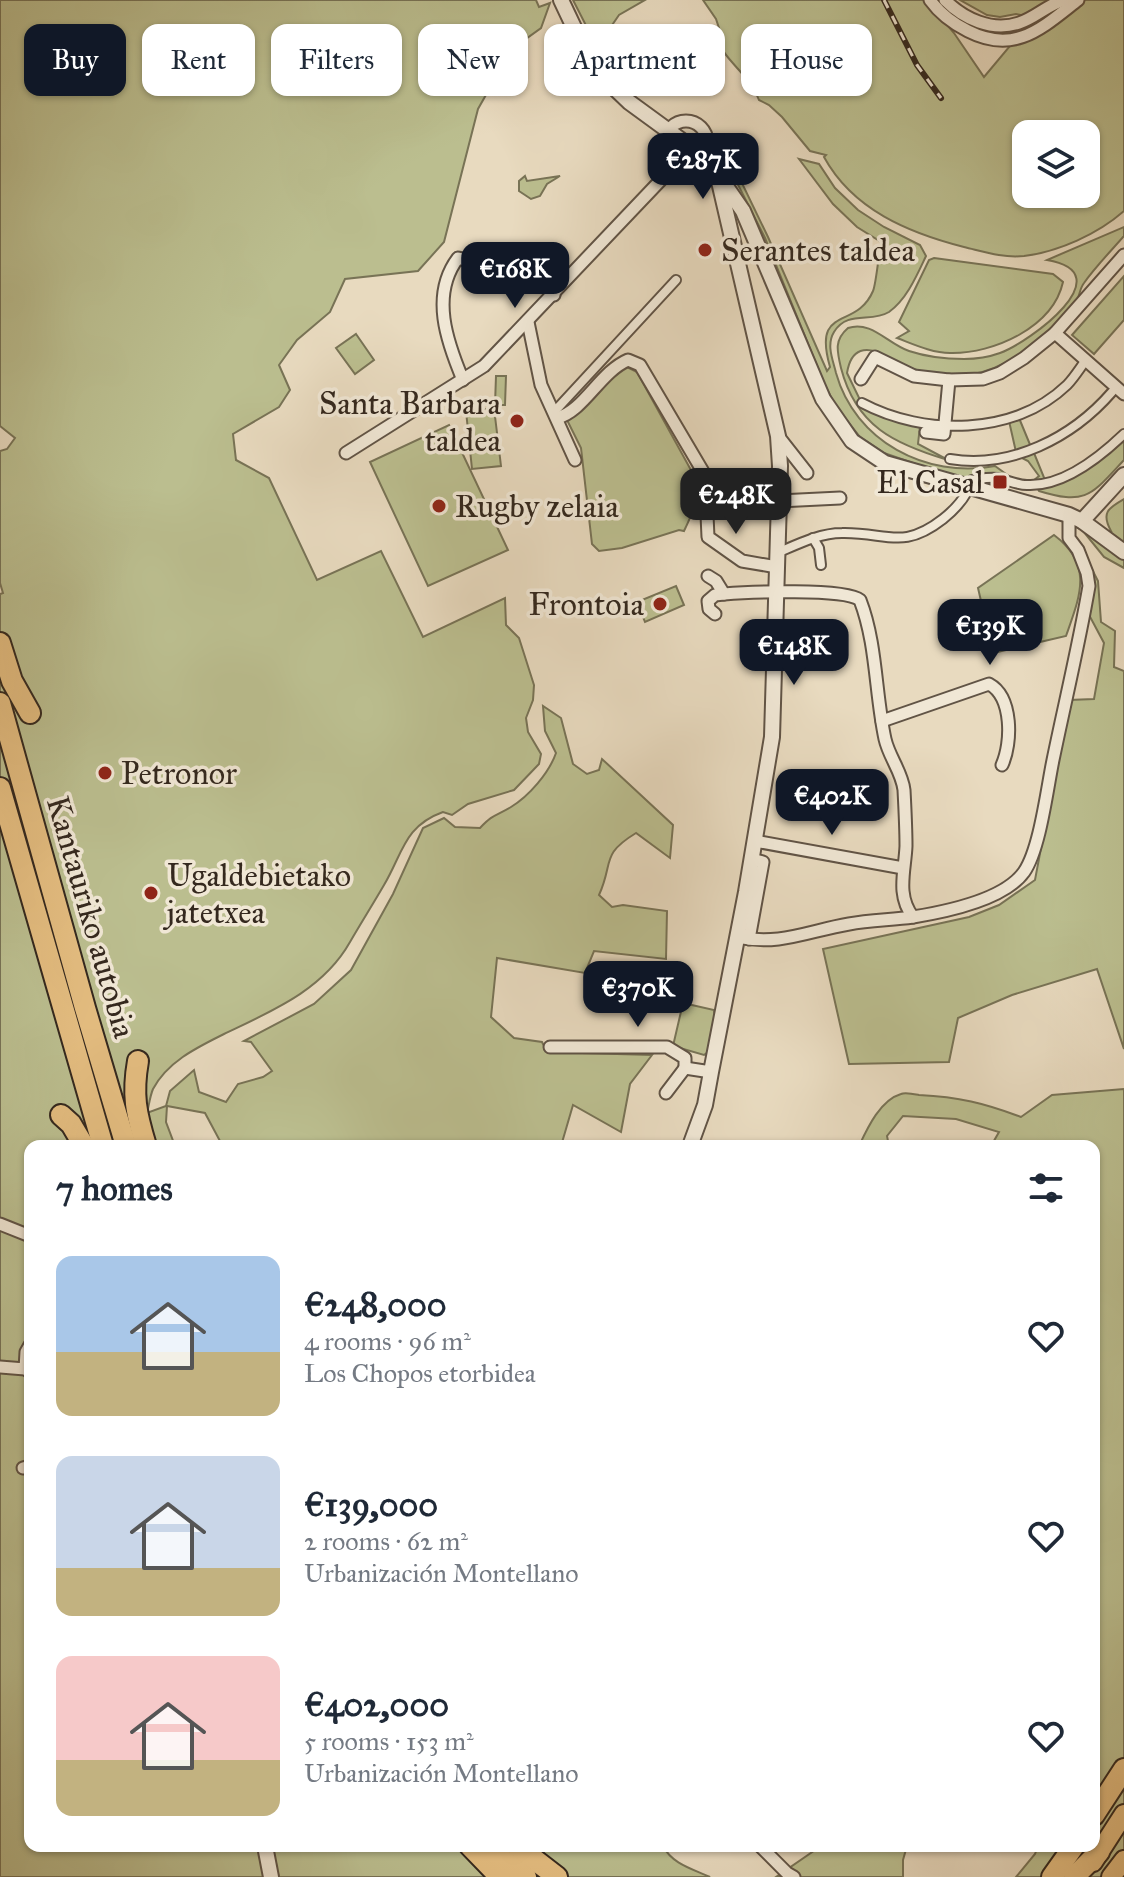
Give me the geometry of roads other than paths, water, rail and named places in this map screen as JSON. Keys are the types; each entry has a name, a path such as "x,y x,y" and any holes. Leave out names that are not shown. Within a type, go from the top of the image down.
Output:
{"highway":[{"path":"0,643 12,681 30,713"},
{"name":"Kantauriko autobia","path":"0,703 124,1140"},
{"name":"Kantauriko autobia","path":"0,788 101,1140"},
{"path":"138,1061 134,1093 144,1140"},
{"path":"61,1115 80,1140"},
{"path":"1100,1806 1124,1769"},
{"path":"1100,1850 1124,1814"},
{"path":"476,1852 500,1877"},
{"path":"493,1852 526,1877"},
{"path":"525,1852 557,1877"},
{"path":"525,1852 567,1877"},
{"path":"1052,1877 1070,1852"},
{"path":"1074,1877 1099,1852"},
{"path":"1083,1877 1099,1852"},
{"path":"1111,1877 1124,1860"}],"street":[{"path":"561,0 578,36 604,78 629,102 703,155 743,211 823,399 852,441 885,463 1075,518 1124,552"},
{"path":"930,0 954,24 982,38 1001,41 1033,33 1078,0"},
{"path":"945,0 976,21 1001,26 1020,23 1051,4 1064,0"},
{"path":"685,120 698,124 706,135 703,155 691,163 678,162 665,148 667,130 685,120"},
{"path":"346,453 484,366 678,162"},
{"path":"697,1139 743,938 751,859 772,737 779,501 778,436 717,173"},
{"path":"727,222 743,211"},
{"path":"861,379 875,357 914,376 949,380 983,379 1000,373 1055,333 1124,255"},
{"path":"463,380 442,319 448,278 458,258 525,278 549,288 554,295"},
{"path":"556,415 676,280"},
{"path":"528,322 541,385 575,460"},
{"path":"950,459 976,462 1030,451 1067,431 1118,393 1055,333"},
{"path":"556,415 566,416 615,366 628,360 640,365 715,492 707,515 708,537 742,561 777,560 813,538 840,533 909,539 930,529 952,512 972,480 995,477 1024,485 1037,485 1061,478 1094,459 1124,434"},
{"path":"862,403 896,417 944,425 973,426 1010,419 1066,385 1086,360"},
{"path":"926,432 944,434 949,380"},
{"path":"778,436 807,473"},
{"path":"743,938 776,941 858,922 913,917 975,902 1018,878 1030,857 1044,805 1089,586 1078,550 1069,538 1075,518 1104,496 1124,475"},
{"path":"1104,496 1102,520 1111,542"},
{"path":"779,501 840,498"},
{"path":"813,538 819,548 821,565"},
{"path":"708,576 716,581 724,594"},
{"path":"715,614 709,609 708,601 715,595 724,594 833,593 855,596 860,600 888,751 903,786 906,847 903,895 905,907 913,917"},
{"path":"882,721 989,684 999,692 1007,718 1008,740 1002,765"},
{"path":"755,841 903,868"},
{"path":"550,1047 667,1047 685,1058 685,1068 666,1093"},
{"path":"685,1068 711,1072"},
{"path":"0,1224 24,1234"},
{"path":"0,1367 24,1370"},
{"path":"266,1852 271,1877"},
{"path":"767,1852 794,1877"}],"railway":[{"path":"884,0 917,65 941,98"}],"place":[{"name":"Serantes taldea","path":"705,250"},
{"name":"Santa Barbara taldea","path":"517,421"},
{"name":"El Casal","path":"1000,482"},
{"name":"Rugby zelaia","path":"439,506"},
{"name":"Frontoia","path":"660,604"},
{"name":"Petronor","path":"105,773"},
{"name":"Ugaldebietako jatetxea","path":"151,893"}]}
